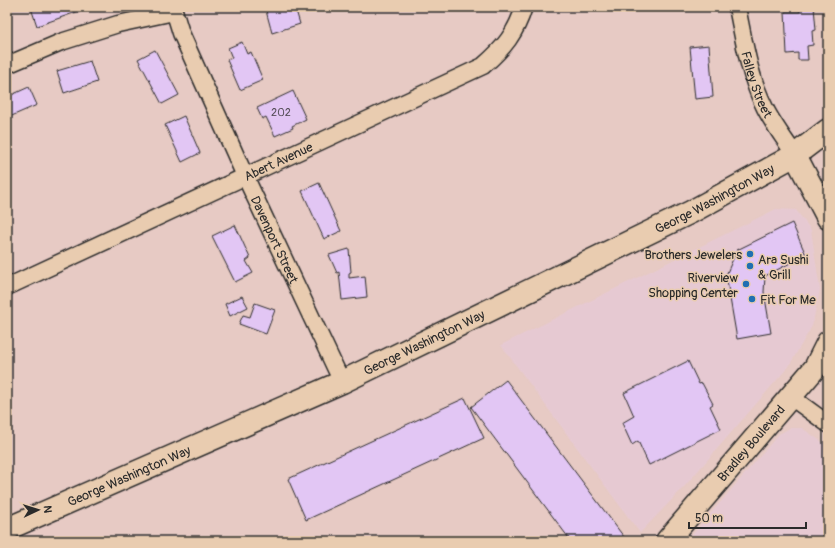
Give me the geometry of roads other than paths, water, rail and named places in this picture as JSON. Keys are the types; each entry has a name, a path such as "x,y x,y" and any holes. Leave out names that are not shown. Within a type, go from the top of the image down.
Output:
{"main road":[{"name":"George Washington Way","path":"7,529 342,382 691,212 795,155 828,130"},
{"path":"795,155 828,218"},
{"name":"Bradley Boulevard","path":"667,541 815,368 828,342"}],"street":[{"name":"Abert Avenue","path":"7,287 483,66 501,51 520,21 524,7"},
{"name":"Falley Street","path":"737,7 749,65 755,84 765,109 795,155"},
{"name":"Davenport Street","path":"174,9 180,33 245,176 342,382"},
{"path":"7,65 61,42 118,24 174,9"},
{"path":"791,397 828,424"}],"place":[{"name":"Brothers Jewelers","path":"750,254"},
{"name":"Ara Sushi & Grill","path":"750,266"},
{"name":"Riverview Shopping Center","path":"746,284"},
{"name":"Fit For Me","path":"752,299"}]}
